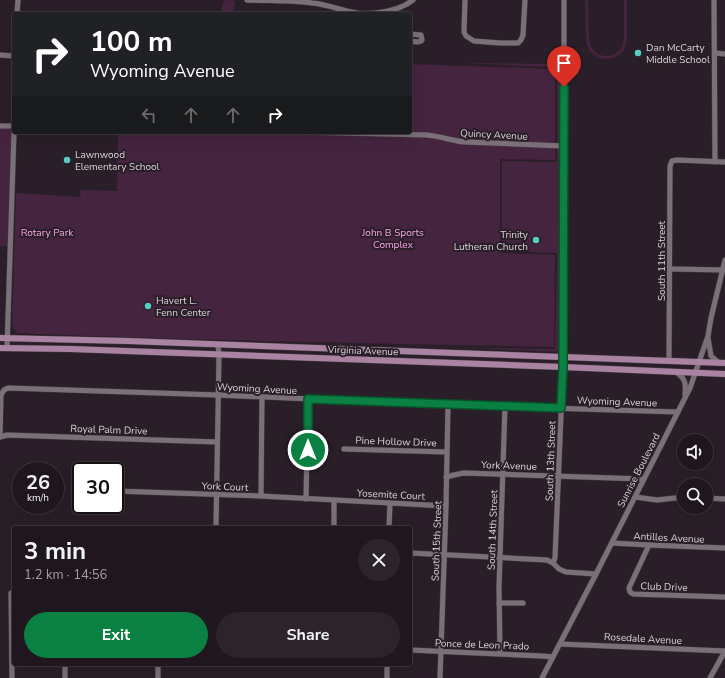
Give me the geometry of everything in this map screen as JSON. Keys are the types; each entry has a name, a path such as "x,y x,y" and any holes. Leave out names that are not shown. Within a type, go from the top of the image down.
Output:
{"main road":[{"name":"Virginia Avenue","path":"0,338 128,341 722,363"},
{"path":"71,349 123,347 128,341"},
{"name":"Virginia Avenue","path":"0,348 71,349 725,374"}],"street":[{"path":"17,12 18,0"},
{"path":"247,0 313,3 335,7 349,12"},
{"path":"382,12 398,8 413,0"},
{"path":"465,0 464,32 466,36 474,41 518,43 523,35 525,0"},
{"name":"South 13th Street","path":"553,563 556,558 563,367 564,0"},
{"path":"714,0 715,162 725,162"},
{"path":"412,34 421,35 422,40 417,42 412,41"},
{"path":"715,53 725,54"},
{"path":"0,55 12,56"},
{"path":"0,126 12,126"},
{"path":"7,348 14,134"},
{"name":"Quincy Avenue","path":"387,134 428,135 465,142 564,146"},
{"name":"South 11th Street","path":"669,361 670,166 672,161 677,160 715,162"},
{"name":"Sunrise Boulevard","path":"542,678 678,412 696,373 708,336 711,318 724,270 725,260"},
{"path":"670,269 724,270"},
{"path":"708,336 709,351 711,356 722,363"},
{"path":"216,526 218,345"},
{"path":"419,352 419,362"},
{"path":"676,372 684,379 685,397"},
{"name":"Wyoming Avenue","path":"0,436 1,394 8,388 678,412"},
{"path":"261,496 262,397"},
{"path":"306,499 308,399"},
{"name":"South 15th Street","path":"440,678 442,652 448,404"},
{"name":"South 14th Street","path":"500,654 499,603 505,406"},
{"name":"Royal Palm Drive","path":"0,436 14,435 217,442"},
{"name":"Pine Hollow Drive","path":"344,449 447,452"},
{"name":"York Avenue","path":"446,477 464,473 643,479"},
{"name":"York Court","path":"124,491 334,500"},
{"path":"635,497 657,500 677,498"},
{"path":"713,498 725,499"},
{"path":"334,500 334,526"},
{"name":"Yosemite Court","path":"334,500 446,506"},
{"path":"389,526 390,503"},
{"name":"Antilles Avenue","path":"612,542 725,548"},
{"name":"Club Drive","path":"649,545 629,588 630,592 633,594 725,597"},
{"path":"412,553 547,560 559,569 566,572 596,574"},
{"path":"11,593 12,678"},
{"path":"499,603 523,603"},
{"name":"Rosedale Avenue","path":"560,644 725,651"},
{"name":"Ponce de Leon Prado","path":"412,650 553,657"},
{"path":"710,678 725,651"},
{"path":"65,666 65,678"},
{"path":"158,666 158,678"},
{"path":"387,666 387,678"}],"green space":[{"path":"225,0 235,1 234,12 221,12 222,4"},
{"path":"585,0 588,0 589,38 591,46 595,52 606,56 613,55 618,52 622,46 624,38 624,0 627,0 627,38 624,50 619,55 607,59 600,58 590,51 586,38"},
{"path":"460,63 562,64 562,144 557,143 556,67"},
{"name":"John B Sports Complex","path":"412,64 555,69 555,160 500,159 500,253 555,255 554,347 218,340 17,333 12,326 16,193 80,197 81,190 117,191 118,134 412,134"},
{"path":"0,128 12,129 13,134 9,246 0,246"},
{"path":"557,148 562,148 561,352 463,348 555,348 557,254 502,251 502,161 556,162"}],"place":[{"name":"Dan McCarty Middle School","path":"638,53"},
{"name":"Lawnwood Elementary School","path":"67,160"},
{"name":"Trinity Lutheran Church","path":"536,240"},
{"name":"Havert L. Fenn Center","path":"148,306"}],"route":[{"path":"308,450 308,399 561,408 563,367 564,87"}],"park label":[{"name":"Rotary Park","path":"47,232"}]}
